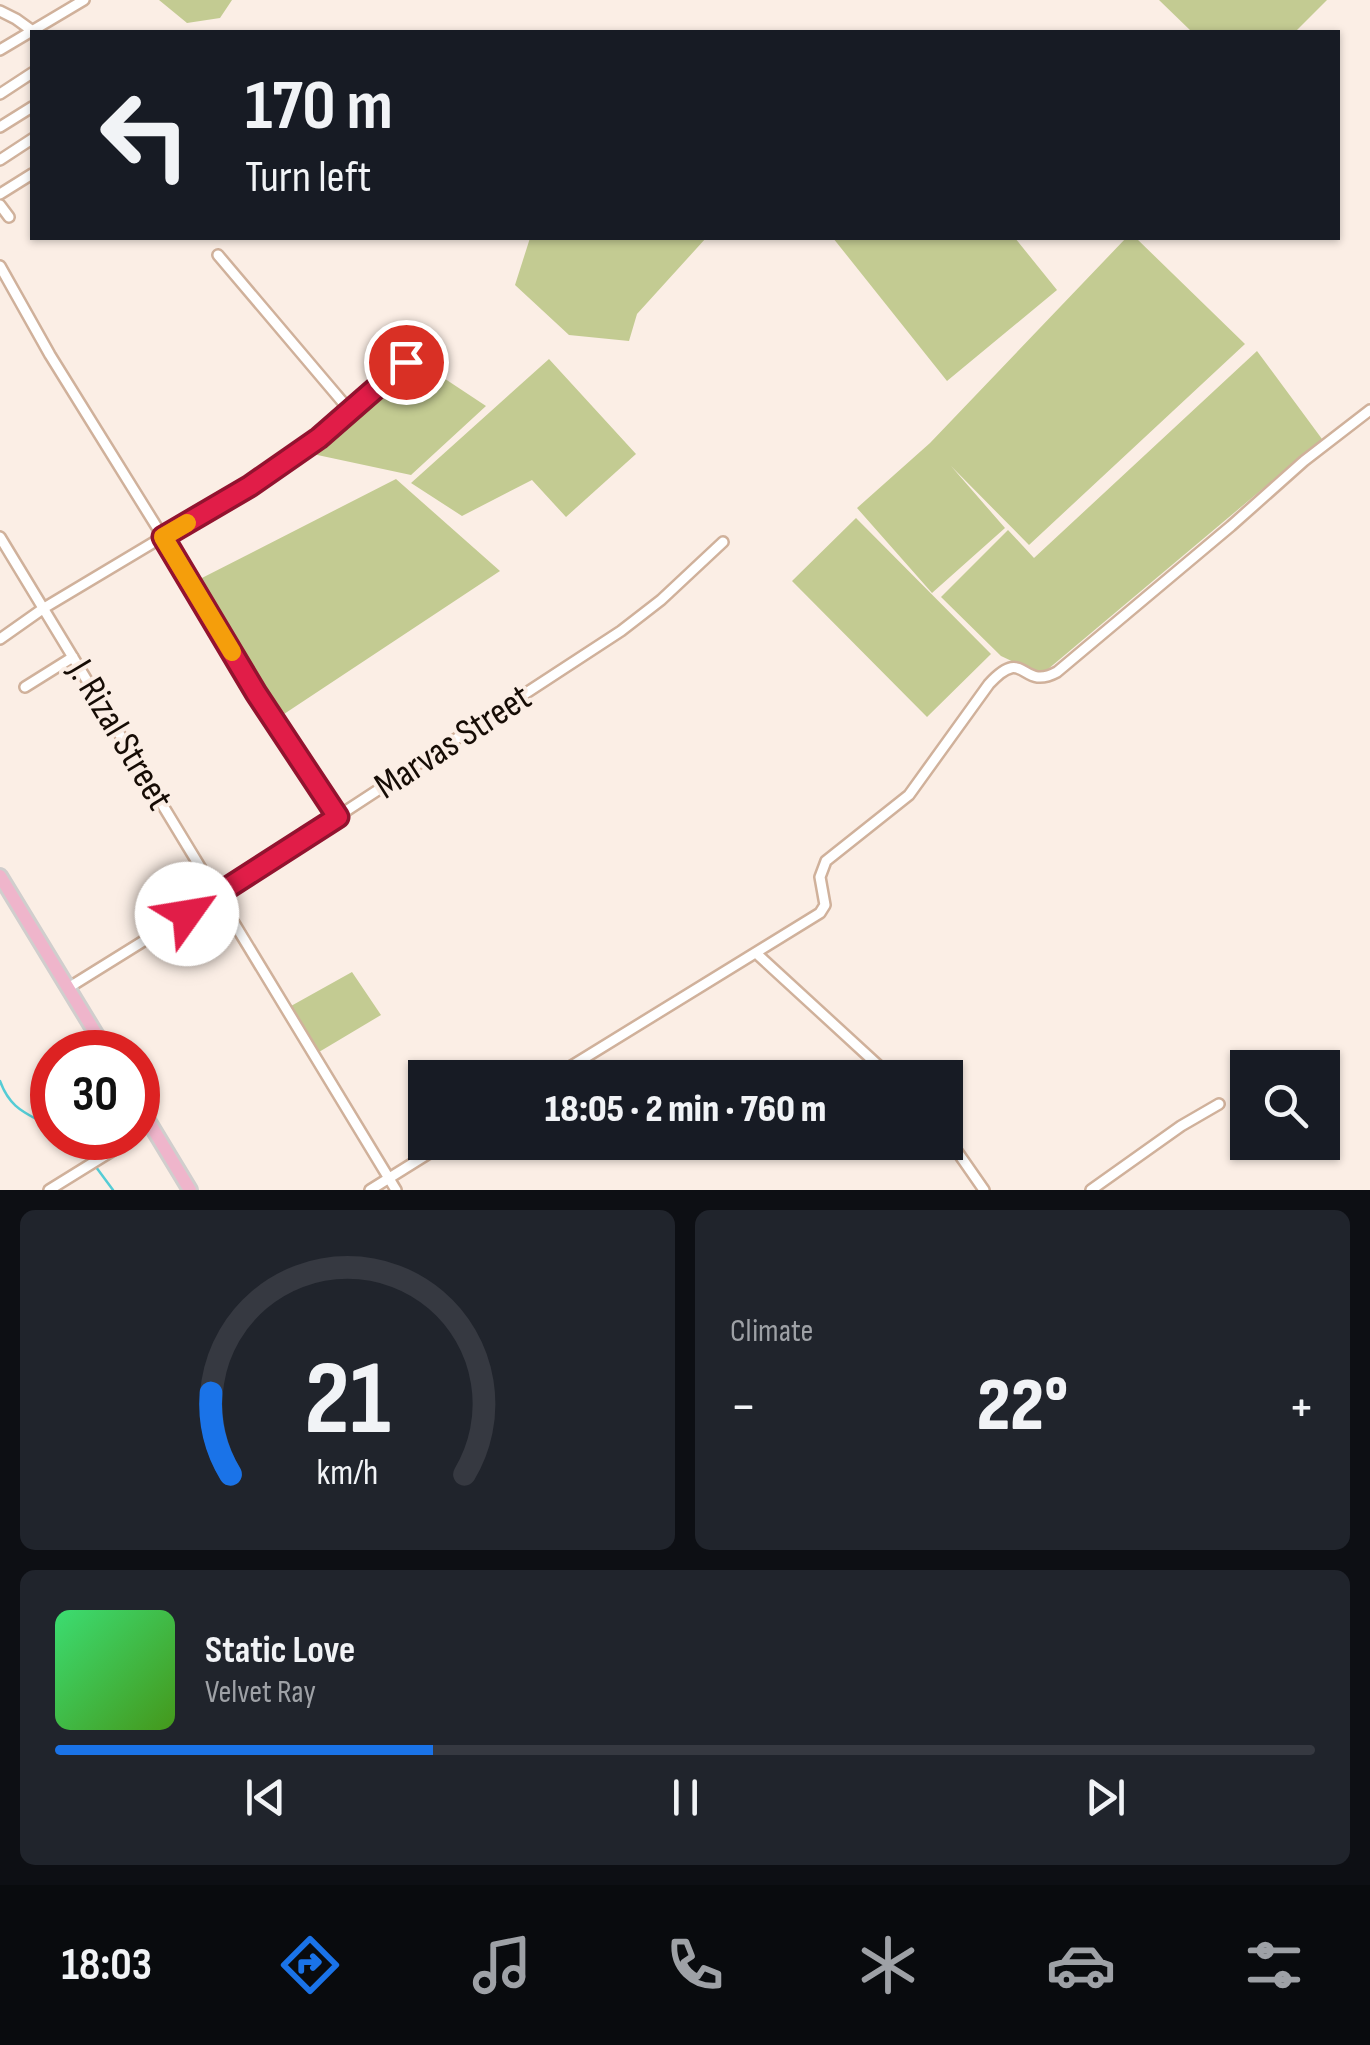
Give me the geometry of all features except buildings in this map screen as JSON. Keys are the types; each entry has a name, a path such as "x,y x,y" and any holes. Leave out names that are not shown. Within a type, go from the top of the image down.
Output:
{"highway":[{"path":"0,876 94,1030"},
{"path":"160,1141 190,1190"}],"street":[{"path":"36,30 84,0"},
{"path":"0,10 30,30"},
{"path":"0,50 30,34"},
{"path":"0,94 30,75"},
{"path":"0,127 30,107"},
{"path":"0,160 30,140"},
{"path":"0,194 30,175"},
{"path":"0,205 9,217"},
{"path":"218,256 351,412"},
{"path":"0,266 256,693 338,817"},
{"path":"0,639 44,608 273,471 351,412 406,362"},
{"path":"581,1060 820,913 825,904 820,878 823,864 908,795 1000,672 1015,667 1043,678 1057,672 1304,460 1370,410"},
{"name":"J. Rizal Street","path":"0,537 396,1190"},
{"name":"Marvas Street","path":"68,988 338,817 642,616 723,542"},
{"path":"25,687 73,657"},
{"path":"756,953 872,1060"},
{"path":"1091,1190 1219,1104"},
{"path":"49,1190 97,1160"},
{"path":"370,1190 418,1160"},
{"path":"963,1160 984,1190"}],"green space":[{"path":"159,0 232,0 220,18 187,23"},
{"path":"1159,0 1327,0 1297,30 1190,30"},
{"path":"529,240 704,240 637,314 629,341 569,335 515,285"},
{"path":"835,240 1017,240 1057,290 947,381"},
{"path":"1124,240 1138,240 1245,344 1029,545 951,466 1005,528 932,593 857,508 930,443"},
{"path":"1257,351 1322,439 1041,675 1001,656 941,597 1008,530 1034,558"},
{"path":"549,359 636,454 566,517 532,480 462,516 411,483"},
{"path":"418,361 486,406 411,475 308,453"},
{"path":"396,479 500,571 281,716 196,581"},
{"path":"856,518 991,654 927,717 792,581"},
{"path":"352,972 381,1015 319,1052 291,1006"}],"waterway":[{"path":"0,1081 15,1105 30,1115"},
{"path":"96,1167 113,1190"}],"slow traffic":[{"path":"187,523 163,537 232,652"}],"route":[{"path":"187,914 338,817 256,693 163,537 250,486 319,438 406,362"}]}
